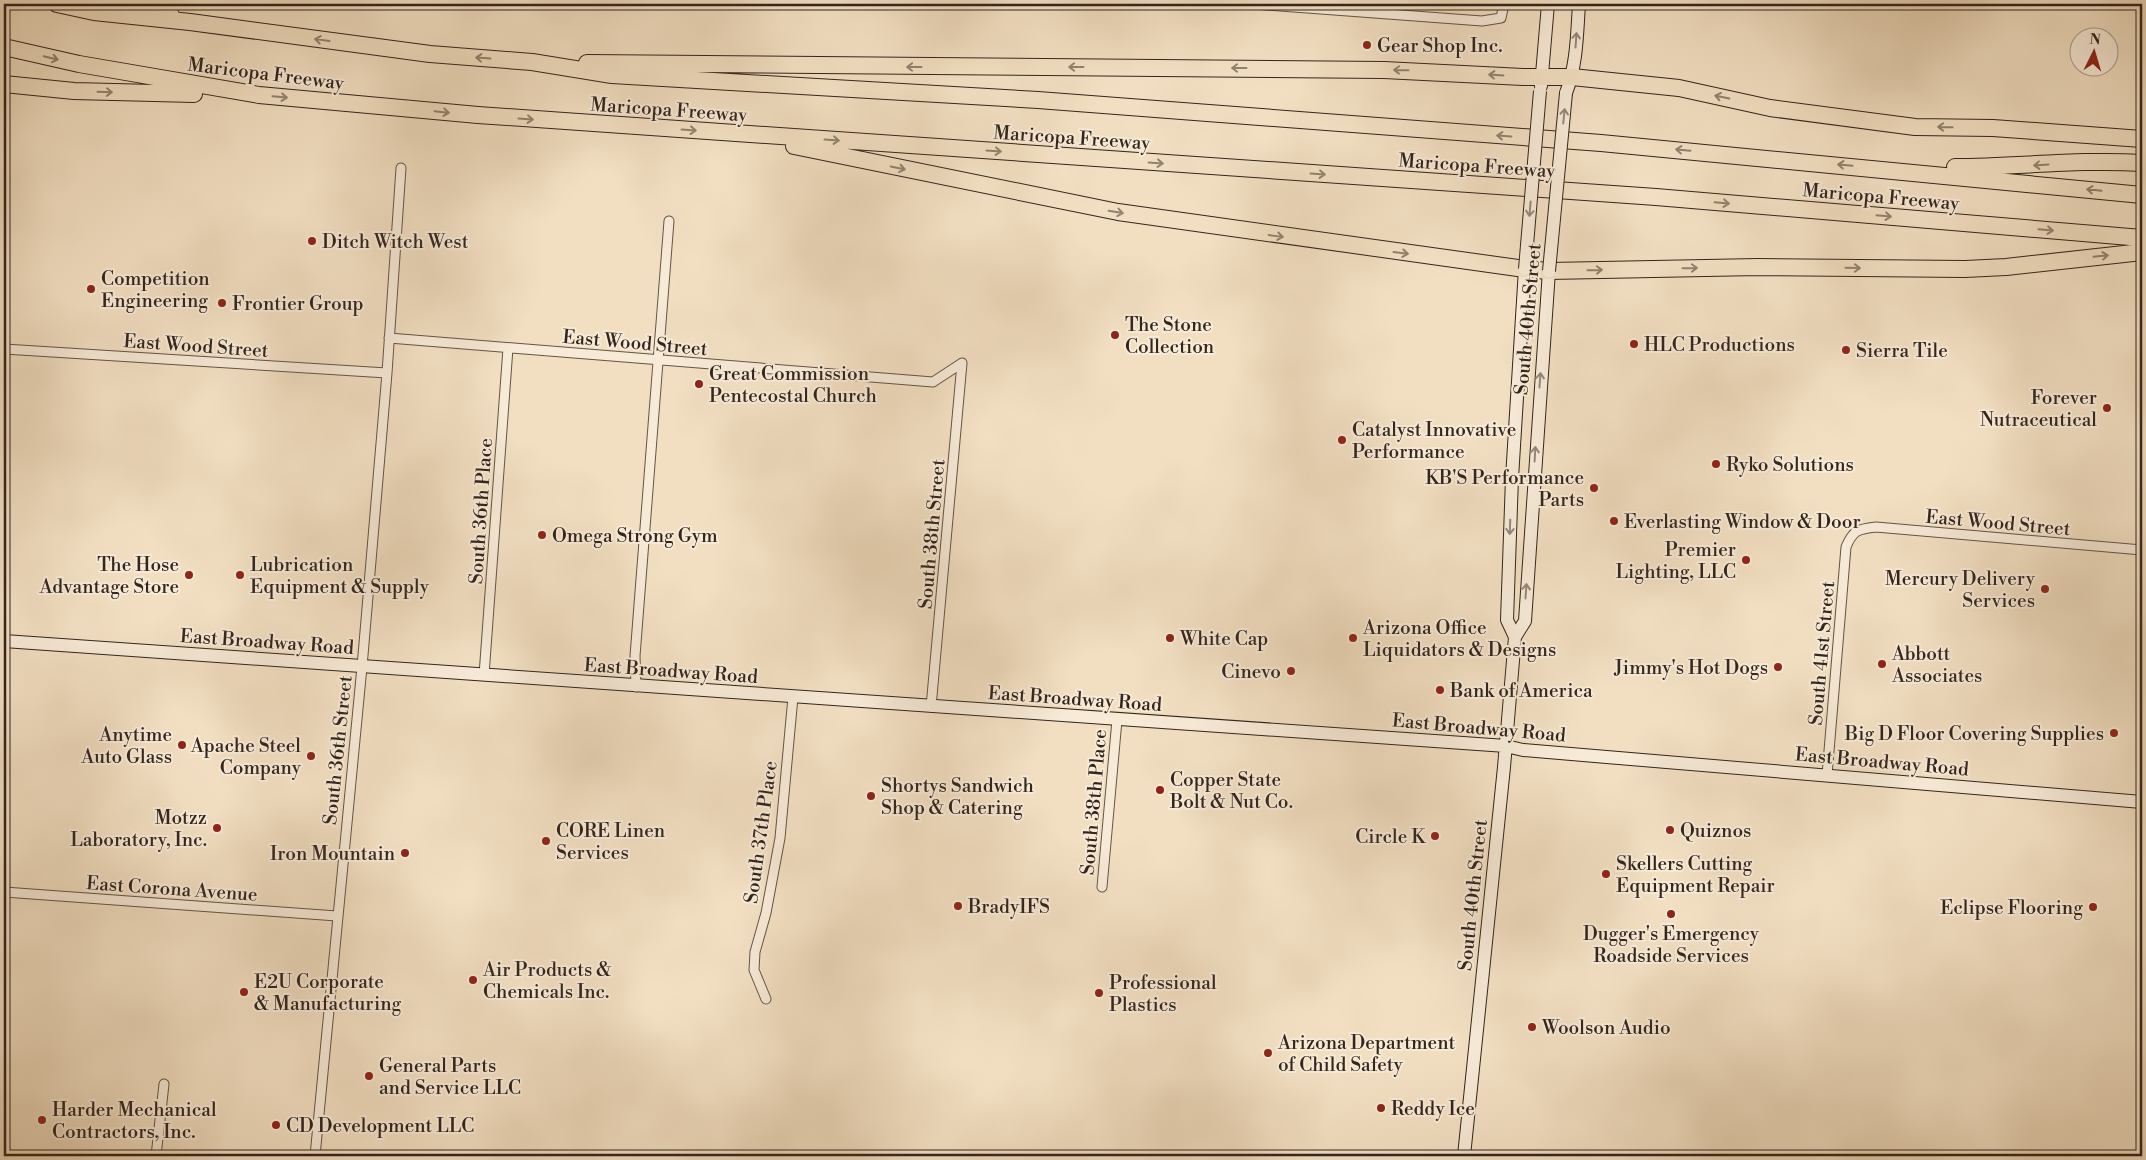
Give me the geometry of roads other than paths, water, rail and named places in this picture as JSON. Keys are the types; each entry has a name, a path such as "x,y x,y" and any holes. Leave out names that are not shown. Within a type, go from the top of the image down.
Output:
{"highway":[{"name":"Maricopa Freeway","path":"57,4 94,12 190,22 430,54 532,62 612,75 1038,100 1601,143 2142,195"},
{"path":"143,4 190,22"},
{"name":"Maricopa Freeway","path":"4,48 89,66 248,94 478,115 1656,197 2142,238"},
{"path":"532,62 1384,70 1541,83 1572,77 1679,88 1770,108 1915,127 1993,128 2142,139"},
{"path":"4,84 74,92 248,94"},
{"path":"731,133 1118,212 1525,269 1549,271 1758,267 1973,269 2142,252"},
{"path":"1873,168 2013,167 2102,160 2142,163"}],"main road":[{"name":"South 40th Street","path":"1515,637 1506,620 1512,478 1525,269 1548,4"},
{"name":"South 40th Street","path":"1464,1156 1506,746 1515,637 1524,621 1549,271 1566,93 1572,77 1579,4"},
{"name":"East Broadway Road","path":"4,641 1506,746 1523,750 2142,802"}],"street":[{"path":"1253,4 1482,21 1501,18 1504,4"},
{"name":"South 36th Street","path":"316,1156 337,916 362,667 387,373 401,168"},
{"path":"636,686 635,656 669,220"},
{"name":"East Wood Street","path":"389,338 933,382 962,363"},
{"name":"South 36th Place","path":"484,676 508,348"},
{"name":"East Wood Street","path":"4,349 387,373"},
{"name":"South 38th Street","path":"932,707 962,363"},
{"name":"East Wood Street","path":"1852,534 1864,528 1876,527 2142,550"},
{"name":"South 41st Street","path":"1827,775 1846,547 1852,534"},
{"name":"South 37th Place","path":"766,999 754,970 754,952 766,914 780,838 793,697"},
{"name":"South 38th Place","path":"1102,887 1117,720"},
{"name":"East Corona Avenue","path":"4,892 337,916"},
{"path":"156,1156 164,1084"}],"place":[{"name":"Gear Shop Inc.","path":"1367,45"},
{"name":"Ditch Witch West","path":"312,241"},
{"name":"Competition Engineering","path":"91,289"},
{"name":"Frontier Group","path":"222,303"},
{"name":"The Stone Collection","path":"1115,335"},
{"name":"HLC Productions","path":"1634,344"},
{"name":"Sierra Tile","path":"1846,350"},
{"name":"Great Commission Pentecostal Church","path":"699,384"},
{"name":"Forever Nutraceutical","path":"2107,408"},
{"name":"Catalyst Innovative Performance","path":"1342,440"},
{"name":"Ryko Solutions","path":"1716,464"},
{"name":"KB'S Performance Parts","path":"1594,488"},
{"name":"Everlasting Window & Door","path":"1614,521"},
{"name":"Omega Strong Gym","path":"542,535"},
{"name":"Premier Lighting, LLC","path":"1746,560"},
{"name":"The Hose Advantage Store","path":"189,575"},
{"name":"Lubrication Equipment & Supply","path":"240,575"},
{"name":"Mercury Delivery Services","path":"2045,589"},
{"name":"White Cap","path":"1170,638"},
{"name":"Arizona Office Liquidators & Designs","path":"1353,638"},
{"name":"Abbott Associates","path":"1882,664"},
{"name":"Jimmy's Hot Dogs","path":"1778,667"},
{"name":"Cinevo","path":"1291,671"},
{"name":"Bank of America","path":"1440,690"},
{"name":"Big D Floor Covering Supplies","path":"2114,733"},
{"name":"Anytime Auto Glass","path":"182,745"},
{"name":"Apache Steel Company","path":"311,756"},
{"name":"Copper State Bolt & Nut Co.","path":"1160,790"},
{"name":"Shortys Sandwich Shop & Catering","path":"871,796"},
{"name":"Motzz Laboratory, Inc.","path":"217,828"},
{"name":"Quiznos","path":"1670,830"},
{"name":"Circle K","path":"1435,836"},
{"name":"CORE Linen Services","path":"546,841"},
{"name":"Iron Mountain","path":"405,853"},
{"name":"Skellers Cutting Equipment Repair","path":"1606,874"},
{"name":"BradyIFS","path":"958,906"},
{"name":"Eclipse Flooring","path":"2093,907"},
{"name":"Dugger's Emergency Roadside Services","path":"1671,914"},
{"name":"Air Products & Chemicals Inc.","path":"473,980"},
{"name":"E2U Corporate & Manufacturing","path":"244,992"},
{"name":"Professional Plastics","path":"1099,993"},
{"name":"Woolson Audio","path":"1532,1027"},
{"name":"Arizona Department of Child Safety","path":"1268,1053"},
{"name":"General Parts and Service LLC","path":"369,1076"},
{"name":"Reddy Ice","path":"1381,1108"},
{"name":"Harder Mechanical Contractors, Inc.","path":"42,1120"},
{"name":"CD Development LLC","path":"276,1125"}]}
